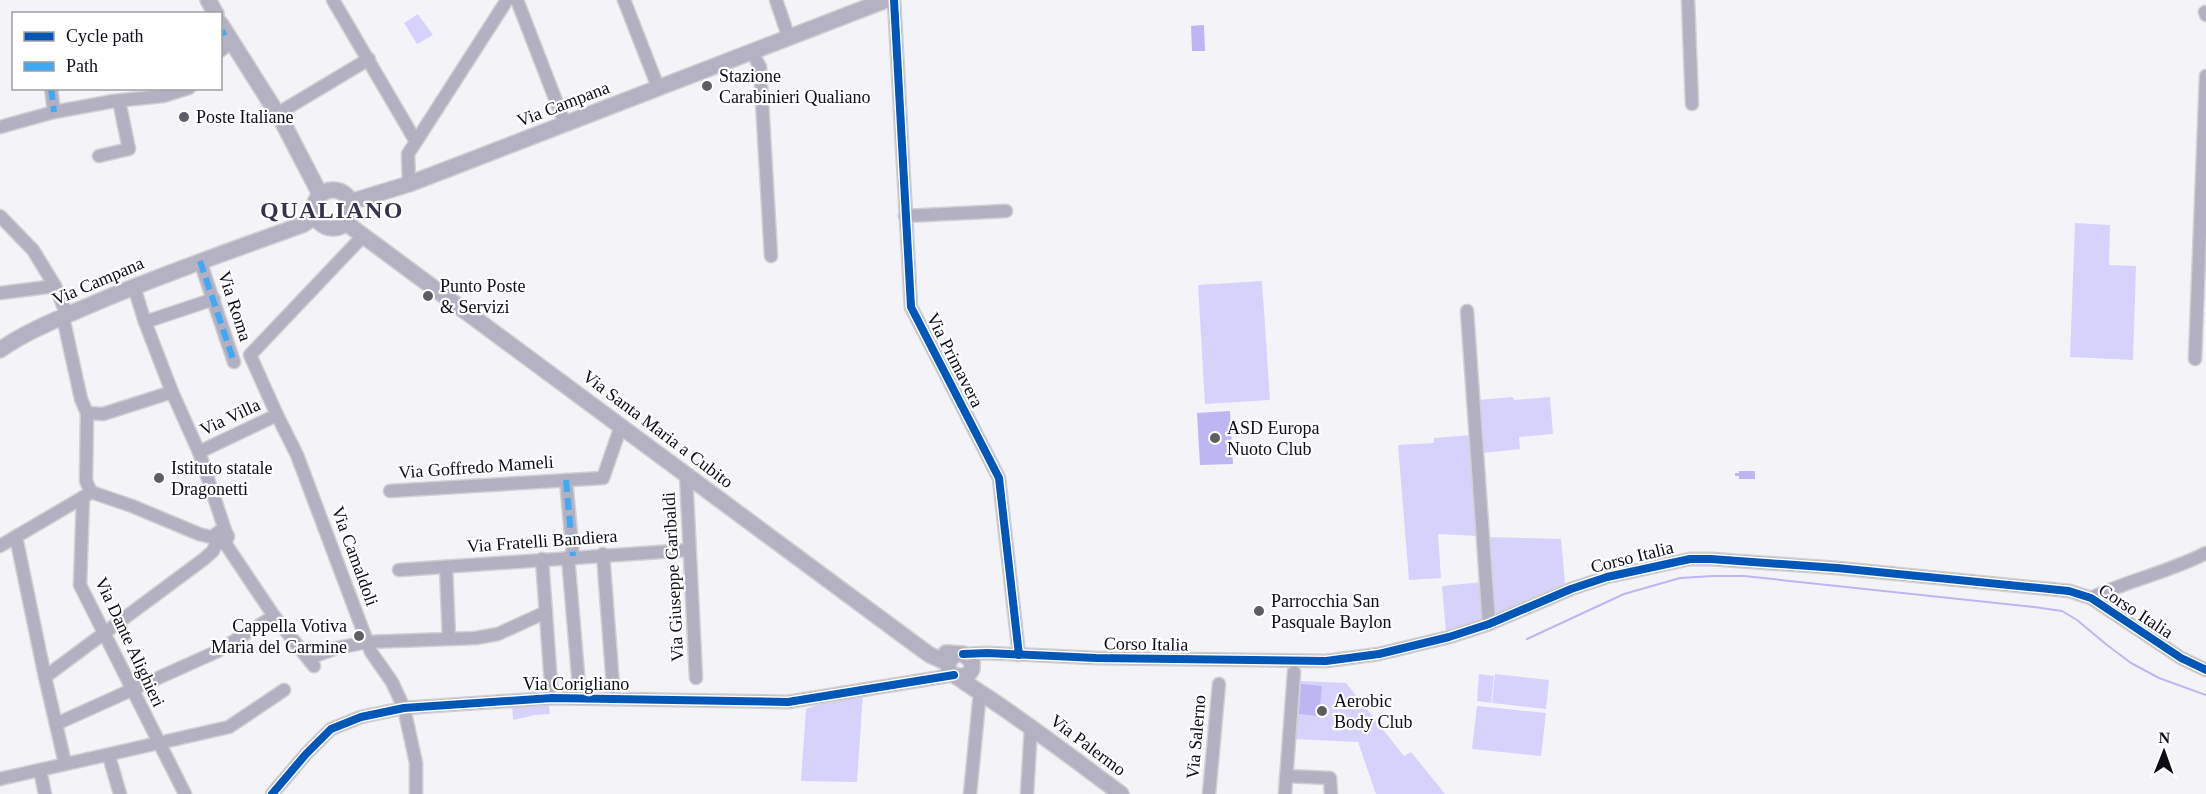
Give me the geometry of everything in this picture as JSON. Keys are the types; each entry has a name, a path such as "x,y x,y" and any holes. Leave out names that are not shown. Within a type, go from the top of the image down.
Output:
{"main road":[{"name":"Via Campana","path":"350,202 409,184 789,38 862,4 886,0"},
{"path":"224,36 277,114 320,194"},
{"path":"337,190 343,193 350,202 351,213 346,223 336,228 319,223 315,217 314,205 320,194 326,191 337,190"},
{"name":"Via Campana","path":"0,350 13,341 65,316 134,286 302,225 315,217"},
{"name":"Via Santa Maria a Cubito","path":"346,223 912,642 930,655 959,667"},
{"path":"912,642 928,648 959,667"},
{"name":"Via Palermo","path":"959,667 980,692 1121,794"}],"street":[{"path":"333,0 415,140"},
{"path":"409,184 408,154 415,140 507,0"},
{"path":"517,0 565,124"},
{"path":"624,0 658,87"},
{"path":"776,0 789,38"},
{"name":"Via Primavera","path":"894,0 911,307 999,478 1019,655"},
{"path":"1688,0 1692,104"},
{"path":"752,52 760,67 771,256"},
{"path":"277,114 369,59"},
{"path":"2194,359 2206,76"},
{"path":"51,90 54,112"},
{"path":"0,112 2,127 54,112 163,96 182,90"},
{"path":"99,156 129,149 119,101"},
{"path":"905,216 1006,211"},
{"name":"Via Dante Alighieri","path":"0,216 33,250 55,286 65,316 81,399 87,413 87,495 80,585 185,794"},
{"name":"Via Camaldoli","path":"364,236 250,355 297,455 367,642 382,670 392,682 404,708 416,763 416,794"},
{"name":"Via Roma","path":"200,261 234,362"},
{"path":"0,293 55,286"},
{"path":"134,286 172,392 199,452 220,539 274,616 311,662 337,648 367,642 498,634 546,612"},
{"path":"145,322 214,299"},
{"path":"1467,311 1489,624"},
{"path":"87,413 103,414 172,392"},
{"name":"Via Villa","path":"199,452 277,415"},
{"name":"Via Goffredo Mameli","path":"390,491 603,478 621,426"},
{"name":"Via Giuseppe Garibaldi","path":"686,474 696,678"},
{"name":"Via Goffredo Mameli","path":"566,480 580,698"},
{"path":"0,546 87,495 132,506 199,534 220,539"},
{"path":"16,537 65,764"},
{"path":"45,677 204,559 213,551 220,539"},
{"name":"Via Fratelli Bandiera","path":"399,570 603,554 689,550"},
{"name":"Corso Italia","path":"2091,598 2206,553"},
{"path":"603,554 614,699"},
{"path":"542,559 552,698"},
{"name":"Corso Italia","path":"959,667 987,658 1019,655 1326,661 1353,659 1409,648 1489,624 1571,589 1607,578 1690,559 1711,559 2050,587 2091,598 2181,658 2206,670"},
{"path":"446,567 449,638"},
{"path":"56,724 218,651 274,616"},
{"path":"930,655 931,671"},
{"path":"911,681 931,671 959,667"},
{"name":"Via Corigliano","path":"272,794 331,729 361,717 404,708 552,698 788,702 911,681 959,667"},
{"path":"1285,794 1294,672"},
{"name":"Via Salerno","path":"1209,794 1219,684"},
{"path":"0,779 229,727 284,690"},
{"path":"970,794 980,692"},
{"name":"Via Palermo","path":"1027,794 1031,727"},
{"path":"109,756 120,794"},
{"path":"40,770 45,794"},
{"path":"1286,776 1330,778 1331,794"}],"shaded area":[{"path":"418,14 433,35 417,44 404,23"},
{"path":"1204,25 1205,51 1192,51 1191,26"},
{"path":"2075,223 2110,225 2109,265 2136,266 2133,360 2070,357"},
{"path":"1262,281 1270,400 1205,404 1198,285"},
{"path":"1513,397 1514,400 1550,397 1553,434 1519,437 1520,449 1483,453 1478,400"},
{"name":"ASD Europa Nuoto Club","path":"1230,411 1233,464 1200,465 1197,413"},
{"path":"1472,435 1478,536 1438,534 1441,578 1409,580 1398,445 1434,443 1434,438"},
{"path":"1755,471 1755,479 1739,479 1735,473"},
{"path":"1487,537 1561,539 1565,584 1493,615"},
{"path":"1482,582 1484,619 1446,632 1442,586"},
{"path":"1479,674 1494,676 1491,703 1477,701"},
{"path":"1495,674 1549,680 1546,709 1492,703"},
{"path":"1299,681 1346,683 1404,756 1411,752 1445,794 1376,794 1358,742 1294,739"},
{"path":"1301,684 1322,686 1319,716 1299,714"},
{"path":"863,692 857,782 801,781 806,709 839,697"},
{"path":"549,705 550,714 513,720 512,706"},
{"path":"1477,706 1546,713 1541,756 1472,749"}],"waterway":[{"path":"1527,639 1624,594 1680,578 1744,576 2062,611 2077,620 2131,663 2159,678 2206,695"}],"marked path":[{"path":"222,33 226,32"},
{"path":"51,90 54,112"},
{"path":"200,261 234,362"},
{"path":"566,480 573,556"}],"cycle path":[{"path":"894,0 911,307 999,478 1019,655"},
{"path":"963,654 1326,661 1379,654 1449,637 1489,624 1571,589 1607,577 1690,559 1711,559 1837,568 2069,591 2091,598 2181,658 2206,670"},
{"path":"272,794 331,729 361,717 404,708 552,698 788,702 954,675"}],"place":[{"name":"Stazione Carabinieri Qualiano","path":"707,86"},
{"name":"Poste Italiane","path":"184,117"},
{"name":"Punto Poste & Servizi","path":"428,296"},
{"name":"ASD Europa Nuoto Club","path":"1215,438"},
{"name":"Istituto statale Dragonetti","path":"159,478"},
{"name":"Parrocchia San Pasquale Baylon","path":"1259,611"},
{"name":"Cappella Votiva Maria del Carmine","path":"359,636"},
{"name":"Aerobic Body Club","path":"1322,711"}],"district":[{"name":"QUALIANO","path":"332,210"}]}
